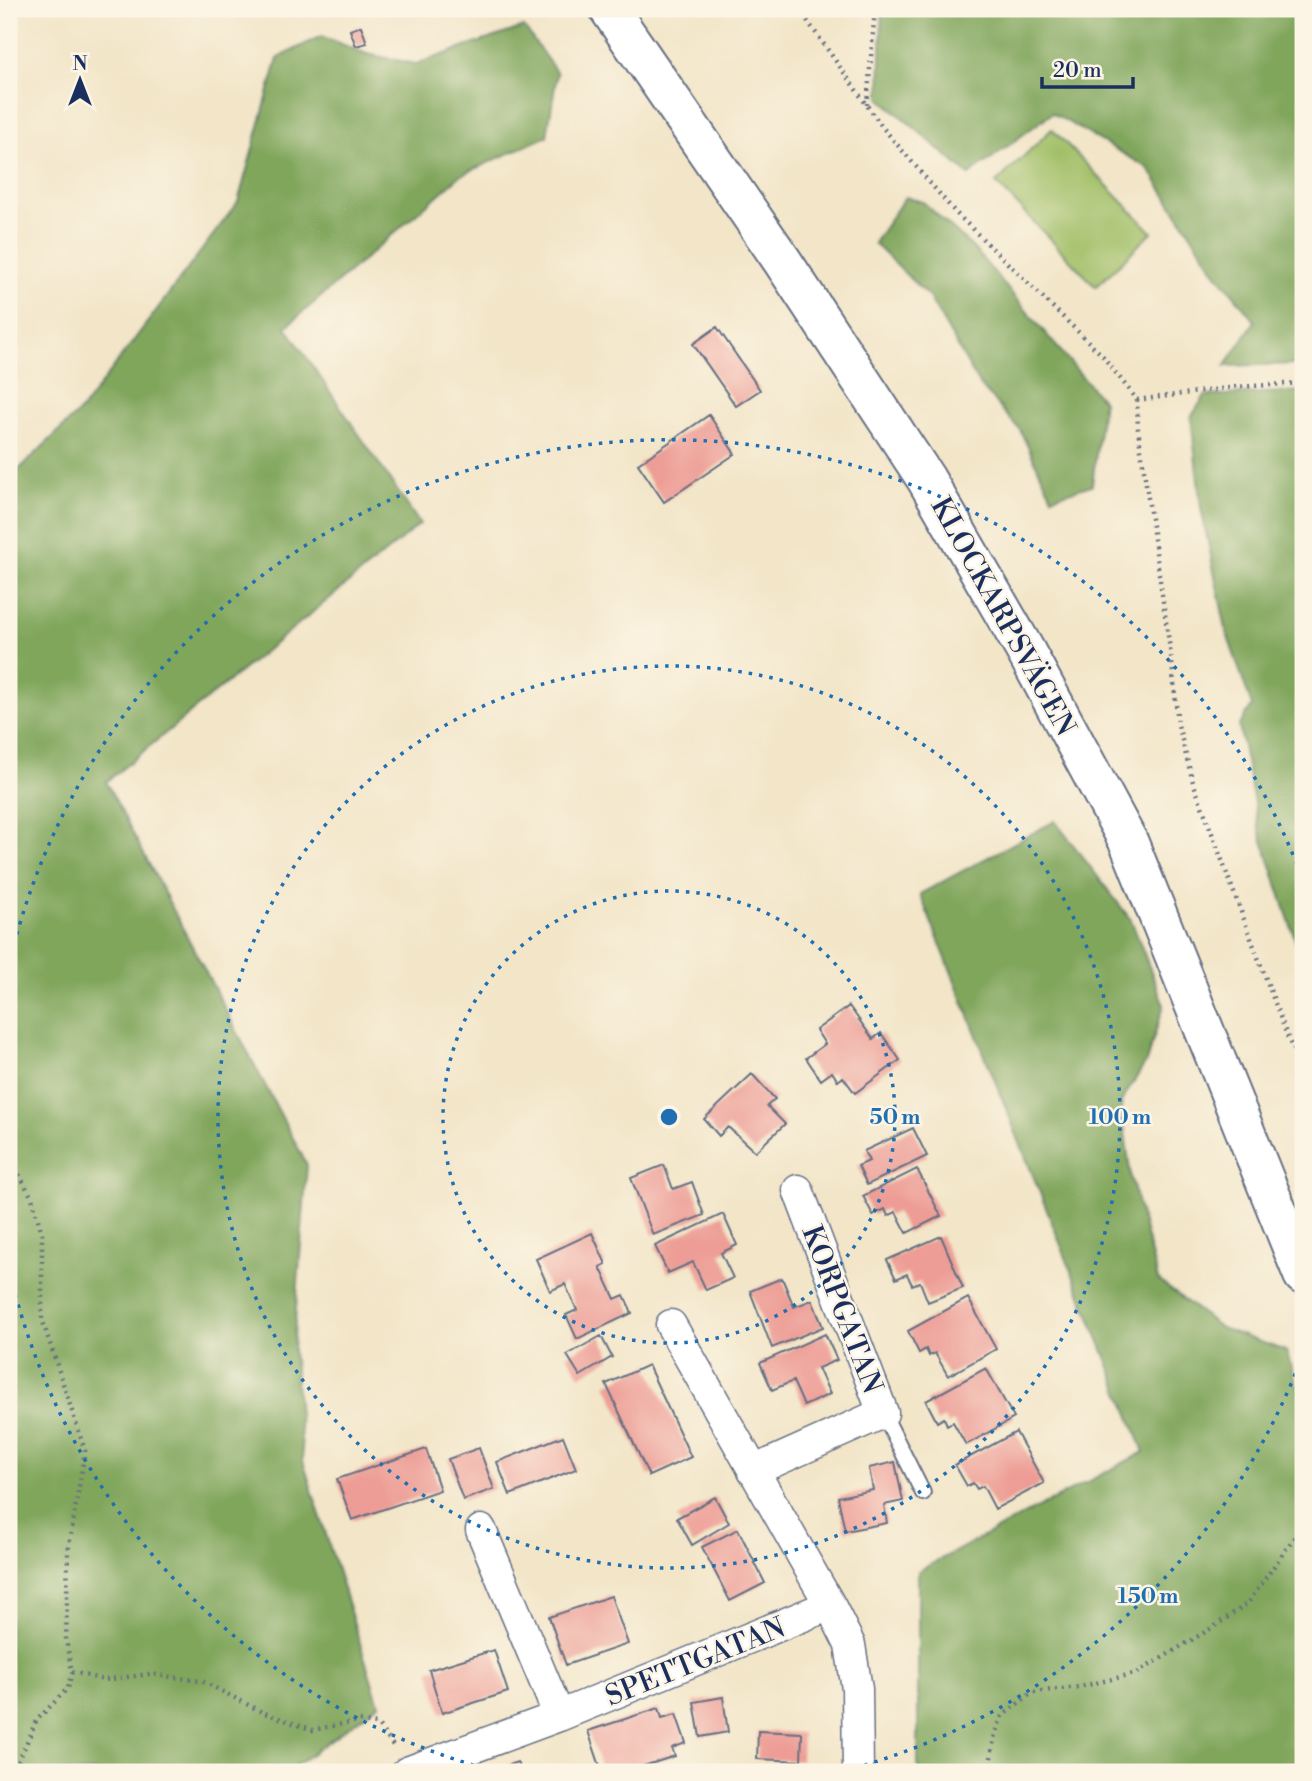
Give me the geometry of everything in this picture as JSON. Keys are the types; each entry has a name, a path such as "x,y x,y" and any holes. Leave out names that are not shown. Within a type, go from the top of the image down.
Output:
{"street":[{"name":"KLOCKARPSVÄGEN","path":"608,9 783,262 926,479 1025,650 1129,843 1303,1275"},
{"name":"KORPGATAN","path":"753,1471 883,1413 798,1190"},
{"path":"671,1325 830,1605 849,1645 856,1689 858,1772"},
{"path":"481,1530 559,1716"},
{"name":"SPETTGATAN","path":"408,1772 559,1716 830,1605"}],"lane":[{"path":"883,1413 923,1493"}],"path":[{"path":"799,9 867,106 955,212 1102,355 1137,400 1138,429 1172,663 1178,724 1193,782 1284,1029 1303,1068"},
{"path":"867,106 874,9"},
{"path":"1137,400 1236,387 1303,383"},
{"path":"9,1156 32,1198 42,1234 42,1319 85,1451 68,1552 66,1641 72,1672 68,1688 36,1721 14,1772"},
{"path":"989,1772 994,1738 1002,1716 1033,1692 1079,1687 1137,1673 1215,1626 1248,1603 1303,1525"},
{"path":"72,1672 104,1680 150,1674 202,1681 262,1712 313,1730 358,1721 377,1724 408,1772"}],"green space":[{"path":"882,9 1303,9 1303,364 1225,366 1255,321 1216,273 1148,168 1052,113 969,175 880,98"},
{"path":"524,27 557,73 547,136 461,175 286,327 420,524 106,782 307,1165 293,1349 303,1461 379,1704 287,1772 9,1772 9,479 82,409 238,202 278,58 321,36 367,54 416,64"},
{"path":"1052,129 1152,232 1096,287 996,183"},
{"path":"905,197 923,202 974,249 1103,401 1092,485 1052,497 1020,430 979,384 929,297 874,243"},
{"path":"1303,391 1303,963 1259,829 1239,726 1252,706 1227,634 1201,508 1191,417 1205,396"},
{"path":"1055,821 1131,920 1164,1005 1146,1062 1121,1102 1131,1178 1158,1280 1221,1328 1286,1351 1303,1401 1303,1772 921,1772 918,1765 918,1571 1144,1452 920,894"}],"building":[{"path":"361,26 367,43 356,46 350,30"},
{"path":"717,327 760,390 736,406 693,344"},
{"path":"709,415 735,454 664,502 638,464"},
{"path":"849,1006 873,1039 881,1033 900,1060 855,1093 843,1077 838,1081 832,1072 821,1080 806,1058 825,1044 816,1030"},
{"path":"752,1074 775,1099 767,1106 785,1124 755,1152 728,1127 719,1136 704,1119"},
{"path":"913,1128 927,1156 867,1185 858,1166 869,1161 864,1151"},
{"path":"664,1165 673,1189 692,1182 704,1215 653,1235 631,1178"},
{"path":"917,1169 941,1216 907,1233 896,1212 888,1216 885,1209 873,1215 863,1196"},
{"path":"723,1214 737,1245 721,1253 733,1278 706,1290 693,1262 668,1273 655,1246"},
{"path":"592,1233 606,1264 600,1267 615,1299 624,1295 632,1313 577,1339 566,1315 577,1310 565,1284 550,1291 536,1259"},
{"path":"941,1236 963,1288 928,1302 920,1282 912,1285 907,1274 896,1279 887,1260"},
{"path":"782,1278 794,1307 812,1300 823,1327 772,1348 750,1291"},
{"path":"968,1298 996,1349 948,1376 935,1353 929,1356 926,1349 919,1353 908,1331"},
{"path":"825,1334 837,1360 818,1368 830,1394 804,1406 793,1381 772,1390 760,1363"},
{"path":"601,1336 612,1357 580,1376 567,1355"},
{"path":"648,1365 691,1457 649,1476 606,1384"},
{"path":"986,1368 1014,1418 966,1445 953,1422 947,1425 944,1418 937,1422 926,1401"},
{"path":"1016,1432 1044,1483 995,1509 983,1486 977,1489 973,1483 967,1486 955,1465"},
{"path":"563,1436 576,1469 510,1495 497,1462"},
{"path":"479,1448 494,1489 463,1500 448,1459"},
{"path":"426,1449 440,1490 352,1520 337,1479"},
{"path":"895,1462 903,1501 884,1505 887,1523 845,1531 838,1497 873,1490 869,1468"},
{"path":"715,1497 729,1523 692,1545 677,1518"},
{"path":"738,1529 765,1583 730,1601 702,1547"},
{"path":"611,1596 628,1644 566,1665 549,1617"},
{"path":"494,1650 508,1692 442,1713 429,1670"},
{"path":"723,1697 728,1732 700,1737 694,1702"},
{"path":"659,1708 662,1718 676,1714 686,1743 672,1748 675,1756 625,1772 602,1772 588,1731"},
{"path":"758,1731 802,1733 801,1761 757,1759"},
{"path":"517,1762 521,1772 490,1772"}]}
